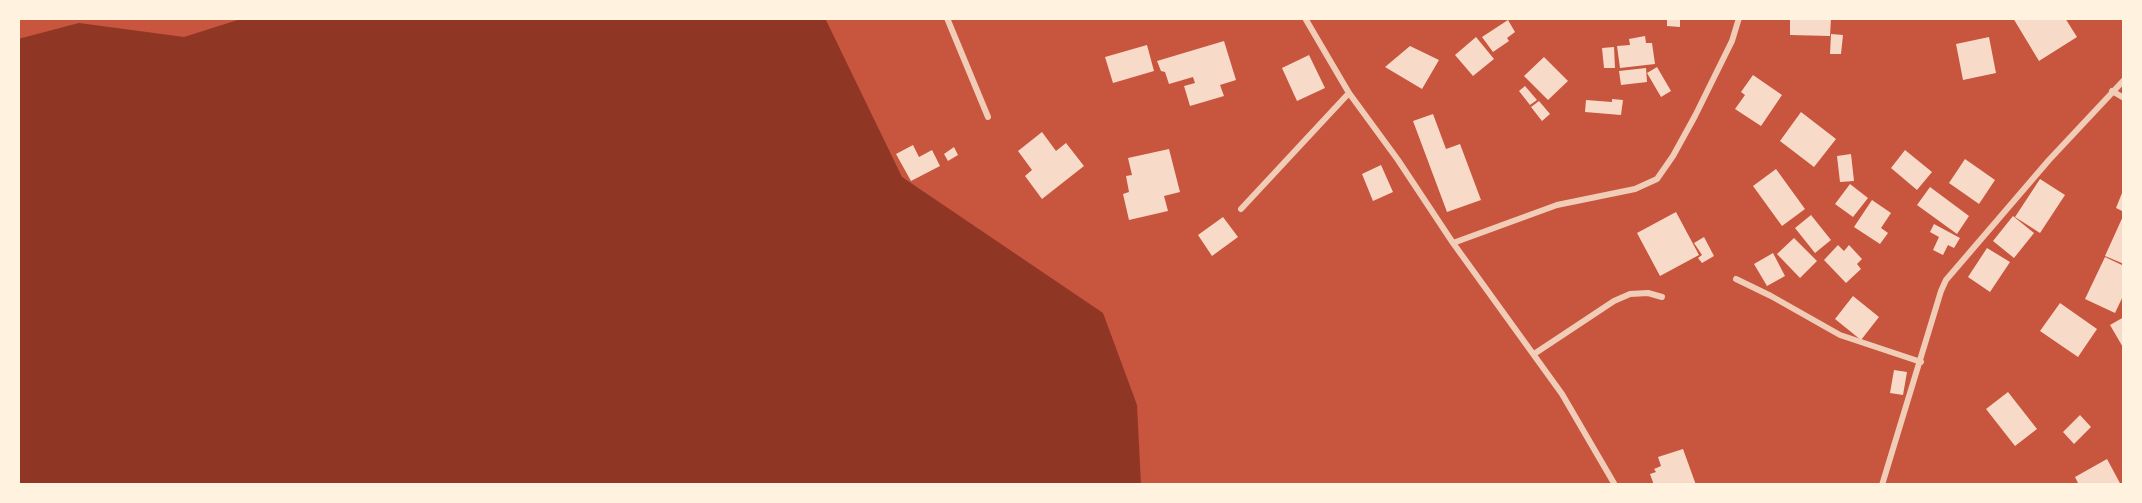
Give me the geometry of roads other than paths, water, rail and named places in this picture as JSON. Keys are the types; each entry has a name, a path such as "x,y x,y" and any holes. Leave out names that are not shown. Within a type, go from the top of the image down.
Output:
{"street":[{"path":"947,18 988,117"},
{"path":"1305,18 1349,93 1562,394 1615,485"},
{"path":"1453,243 1557,205 1635,189 1657,179 1673,156 1695,116 1732,41 1739,18"},
{"path":"1882,485 1941,291 1950,274 2049,160 2124,80"},
{"path":"2112,91 2124,98"},
{"path":"1241,208 1349,93"},
{"path":"1736,279 1772,296 1840,335 1921,362"},
{"path":"1534,354 1614,301 1630,294 1648,293 1662,297"}]}
